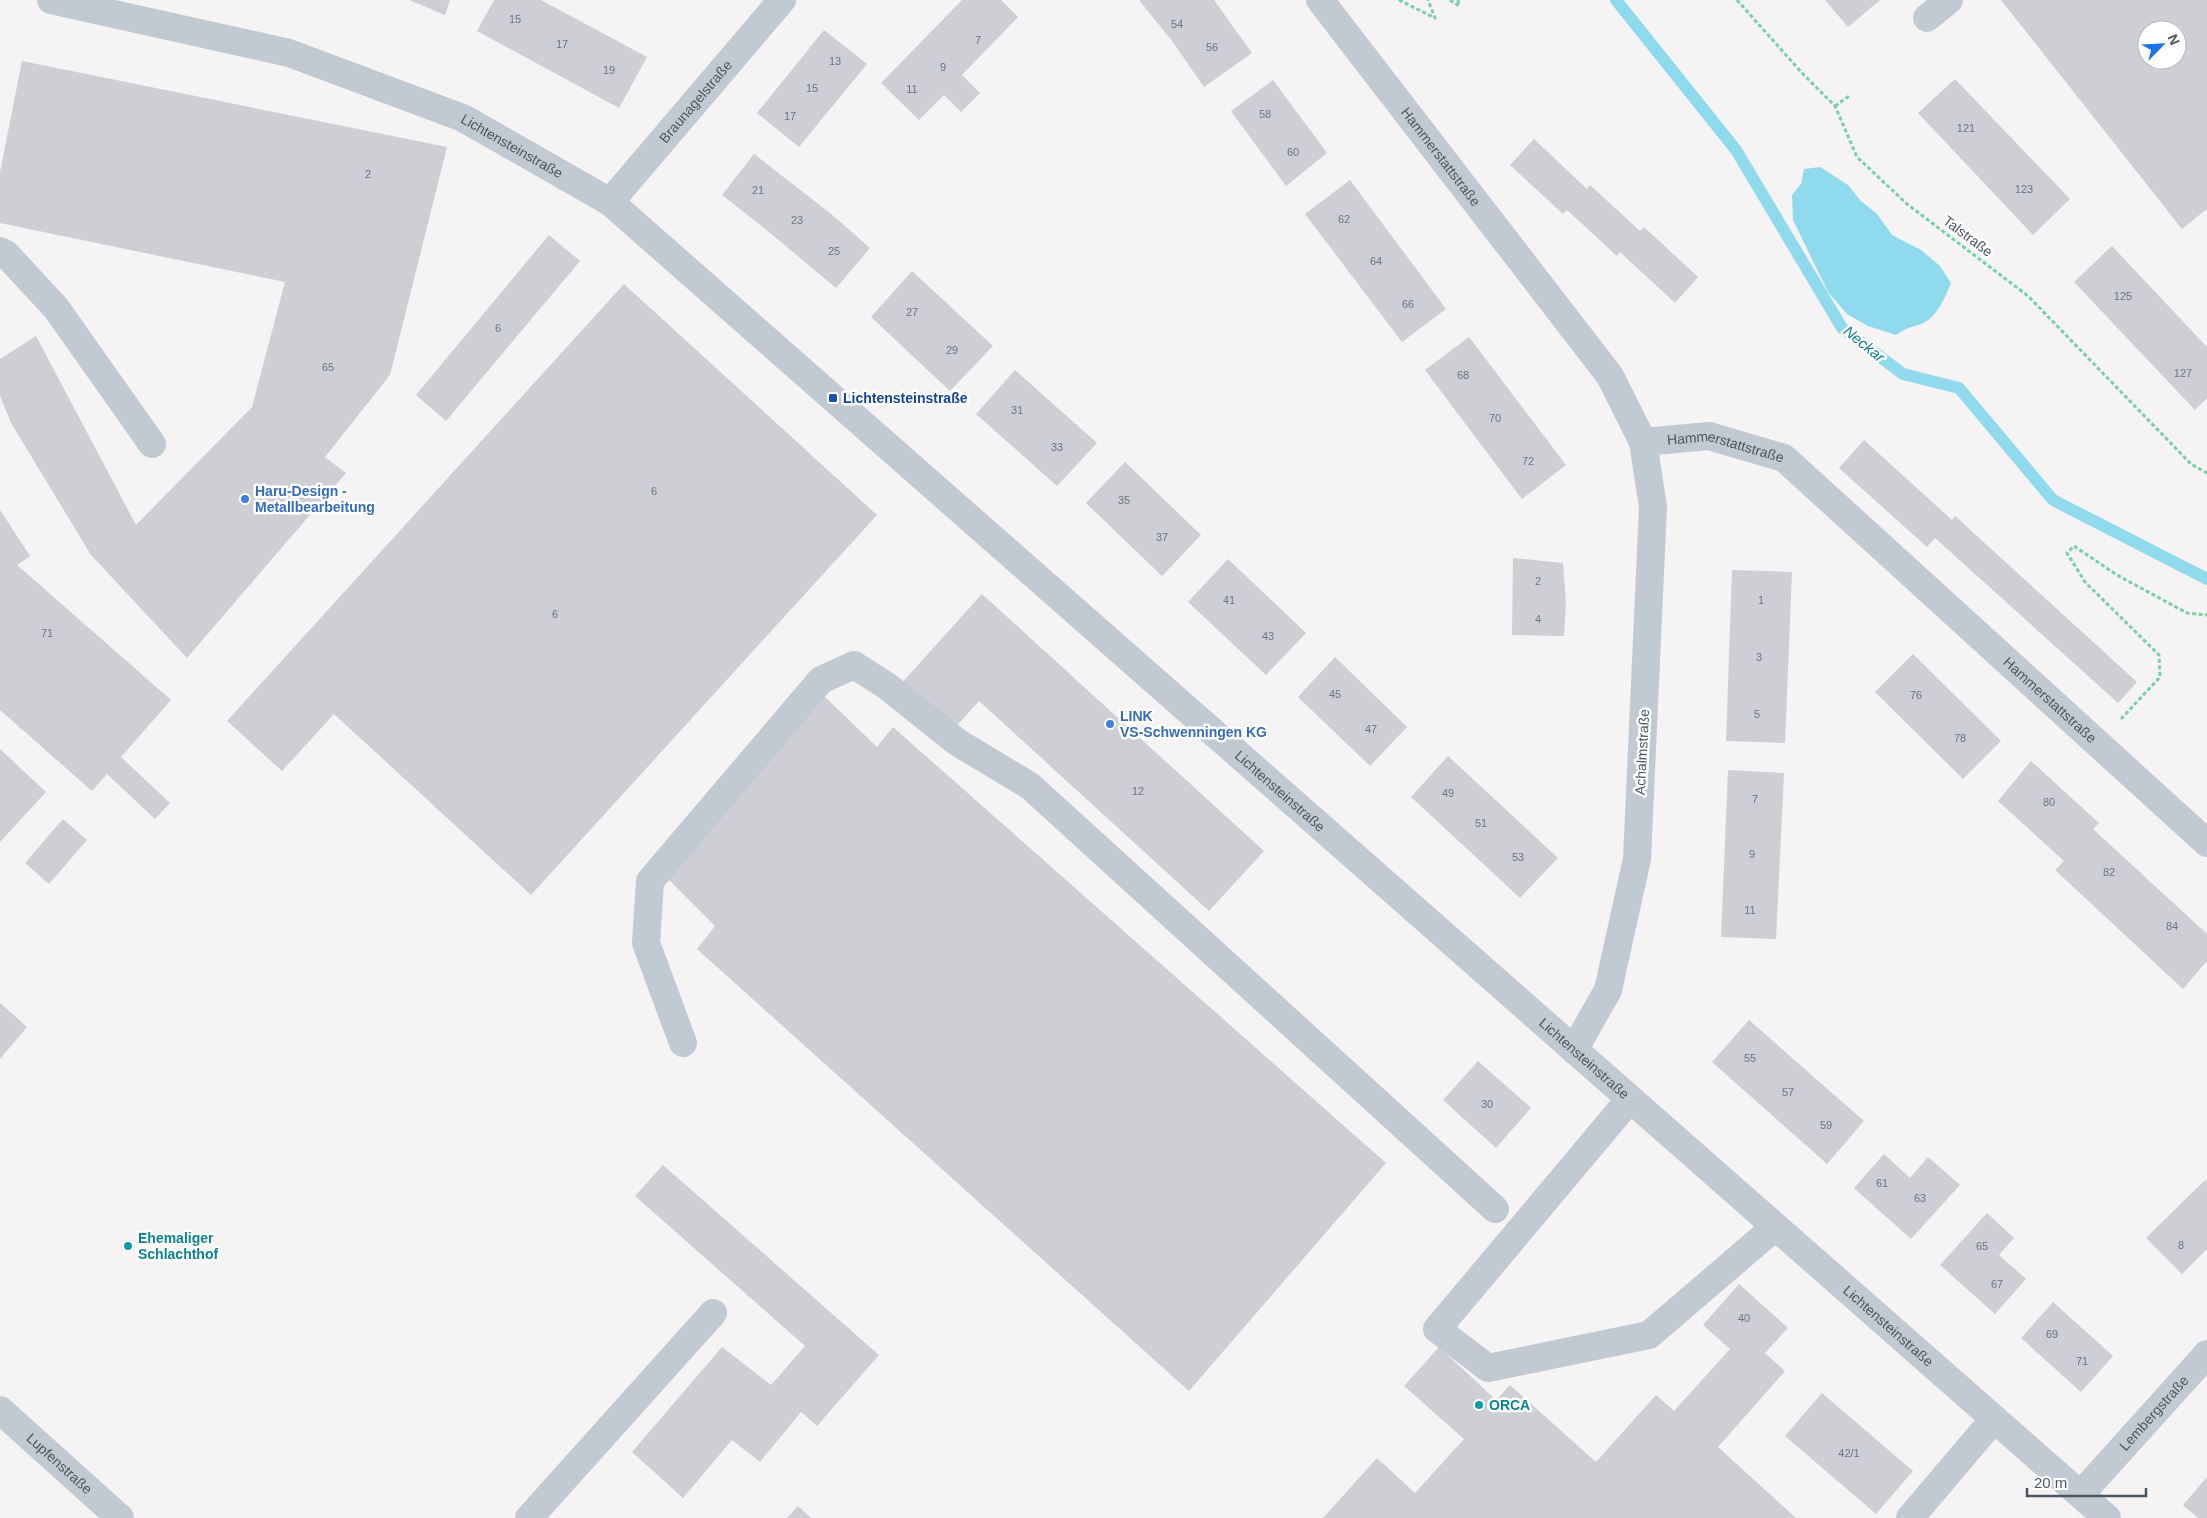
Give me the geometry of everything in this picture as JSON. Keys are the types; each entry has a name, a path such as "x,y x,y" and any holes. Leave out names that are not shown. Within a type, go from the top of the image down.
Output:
{"street":[{"name":"Lichtensteinstraße","path":"51,0 289,52 463,118 610,202 2107,1518"},
{"name":"Braunagelstraße","path":"610,202 782,0"},
{"name":"Hammerstattstraße","path":"1320,0 1610,376 1643,442 1709,436 1784,458 2207,843"},
{"path":"1927,18 1949,0"},
{"path":"0,251 6,254 56,308 152,444"},
{"name":"Achalmstraße","path":"1574,1050 1608,990 1637,859 1653,507 1643,442"},
{"path":"683,1043 646,943 650,881 820,680 854,665 887,686 957,742 1030,786 1495,1209"},
{"path":"1630,1099 1437,1329 1488,1368 1649,1335 1775,1227"},
{"path":"529,1518 713,1313"},
{"name":"Lembergstraße","path":"2081,1494 2207,1354"},
{"name":"Lupfenstraße","path":"0,1410 120,1518"},
{"path":"1910,1518 1994,1419"}],"path":[{"path":"1399,0 1435,18 1428,0"},
{"path":"1450,0 1459,6 1458,0"},
{"name":"Talstraße","path":"1737,0 1802,73 1836,106 1857,156 1907,204 2028,296 2192,464 2207,473"},
{"path":"1836,106 1848,96"},
{"path":"2098,744 2160,677 2159,655 2085,582 2067,553 2074,546 2116,575 2187,613 2207,615"}],"water":[{"path":"1820,167 1848,185 1861,201 1877,214 1892,235 1921,250 1940,266 1951,283 1940,306 1927,321 1896,335 1868,326 1847,314 1828,292 1793,220 1792,195 1801,184 1804,169"}],"building":[{"path":"409,0 450,0 445,15"},
{"path":"494,0 541,0 647,57 619,108 477,31"},
{"path":"962,0 1001,0 1018,17 962,75 980,93 961,112 944,95 919,120 881,83"},
{"path":"1139,0 1214,0 1252,53 1204,87 1172,41"},
{"path":"1825,0 1880,0 1848,27"},
{"path":"2001,0 2207,0 2207,209 2182,229"},
{"path":"824,30 867,64 799,147 757,113"},
{"path":"22,61 447,147 390,375 325,457 346,473 187,658 91,555 11,423 0,396 0,359 36,336 136,525 252,407 285,282 0,223 0,172"},
{"path":"1955,79 2070,199 2033,235 1918,113"},
{"path":"1273,80 1327,153 1286,186 1231,111"},
{"path":"1534,139 1587,189 1590,185 1640,231 1644,227 1698,277 1675,303 1620,252 1617,256 1567,210 1563,214 1510,165"},
{"path":"754,154 830,213 870,248 836,288 722,195"},
{"path":"1350,180 1446,309 1402,342 1305,214"},
{"path":"549,235 580,261 446,421 416,395"},
{"path":"2112,246 2207,347 2207,398 2195,410 2074,282"},
{"path":"912,271 993,346 950,391 871,317"},
{"path":"624,284 877,515 531,895 334,714 282,771 227,721"},
{"path":"1469,337 1566,465 1522,499 1425,370"},
{"path":"1015,370 1097,443 1057,486 976,414"},
{"path":"1864,440 1952,520 1955,516 2137,682 2118,703 1935,538 1927,547 1839,468"},
{"path":"1125,462 1201,535 1162,576 1086,503"},
{"path":"0,510 30,556 17,565 171,700 121,757 170,803 155,819 107,774 92,791 0,710"},
{"path":"1513,558 1563,563 1566,602 1564,636 1512,635"},
{"path":"1228,559 1306,633 1266,675 1188,602"},
{"path":"1732,570 1792,572 1785,743 1726,741"},
{"path":"982,594 1264,851 1209,911 979,701 951,732 900,685"},
{"path":"1913,654 2001,741 1963,779 1875,692"},
{"path":"1335,657 1407,727 1370,766 1298,697"},
{"path":"822,694 877,747 893,727 1386,1163 1189,1391 697,949 715,926 665,876"},
{"path":"0,749 46,792 0,842"},
{"path":"1448,756 1558,858 1520,898 1411,797"},
{"path":"2031,761 2099,823 2093,829 2207,934 2207,961 2183,989 2055,870 2064,861 1998,801"},
{"path":"1728,770 1784,773 1776,939 1721,937"},
{"path":"63,819 87,840 49,884 25,863"},
{"path":"0,1003 27,1027 0,1059"},
{"path":"1749,1020 1864,1121 1827,1164 1712,1062"},
{"path":"1478,1061 1531,1108 1496,1148 1443,1100"},
{"path":"1884,1154 1910,1178 1928,1157 1960,1185 1911,1239 1854,1188"},
{"path":"663,1165 879,1355 817,1426 801,1412 760,1462 732,1440 683,1498 632,1452 722,1347 771,1385 805,1346 635,1196"},
{"path":"2205,1180 2207,1182 2207,1249 2182,1274 2146,1238"},
{"path":"1987,1213 2014,1238 1999,1255 2026,1279 1995,1314 1940,1265"},
{"name":"ORCA","path":"1739,1284 1788,1328 1765,1353 1785,1371 1718,1447 1796,1518 1323,1518 1377,1458 1415,1493 1464,1439 1404,1386 1439,1347 1496,1400 1510,1385 1596,1462 1656,1395 1674,1411 1730,1349 1703,1325"},
{"path":"2053,1302 2113,1356 2081,1392 2021,1338"},
{"path":"1822,1393 1913,1471 1876,1514 1785,1436"},
{"path":"2207,1477 2207,1518 2198,1518 2183,1505"},
{"path":"798,1506 811,1518 787,1518"}],"waterway":[{"name":"Neckar","path":"1616,0 1736,150 1842,328 1903,374 1959,388 2053,500 2207,579"}],"place":[{"name":"Lichtensteinstraße","path":"833,398"},
{"name":"Haru-Design - Metallbearbeitung","path":"245,499"},
{"name":"LINK VS-Schwenningen KG","path":"1110,724"},
{"name":"Ehemaliger Schlachthof","path":"128,1246"},
{"name":"ORCA","path":"1479,1405"}]}
